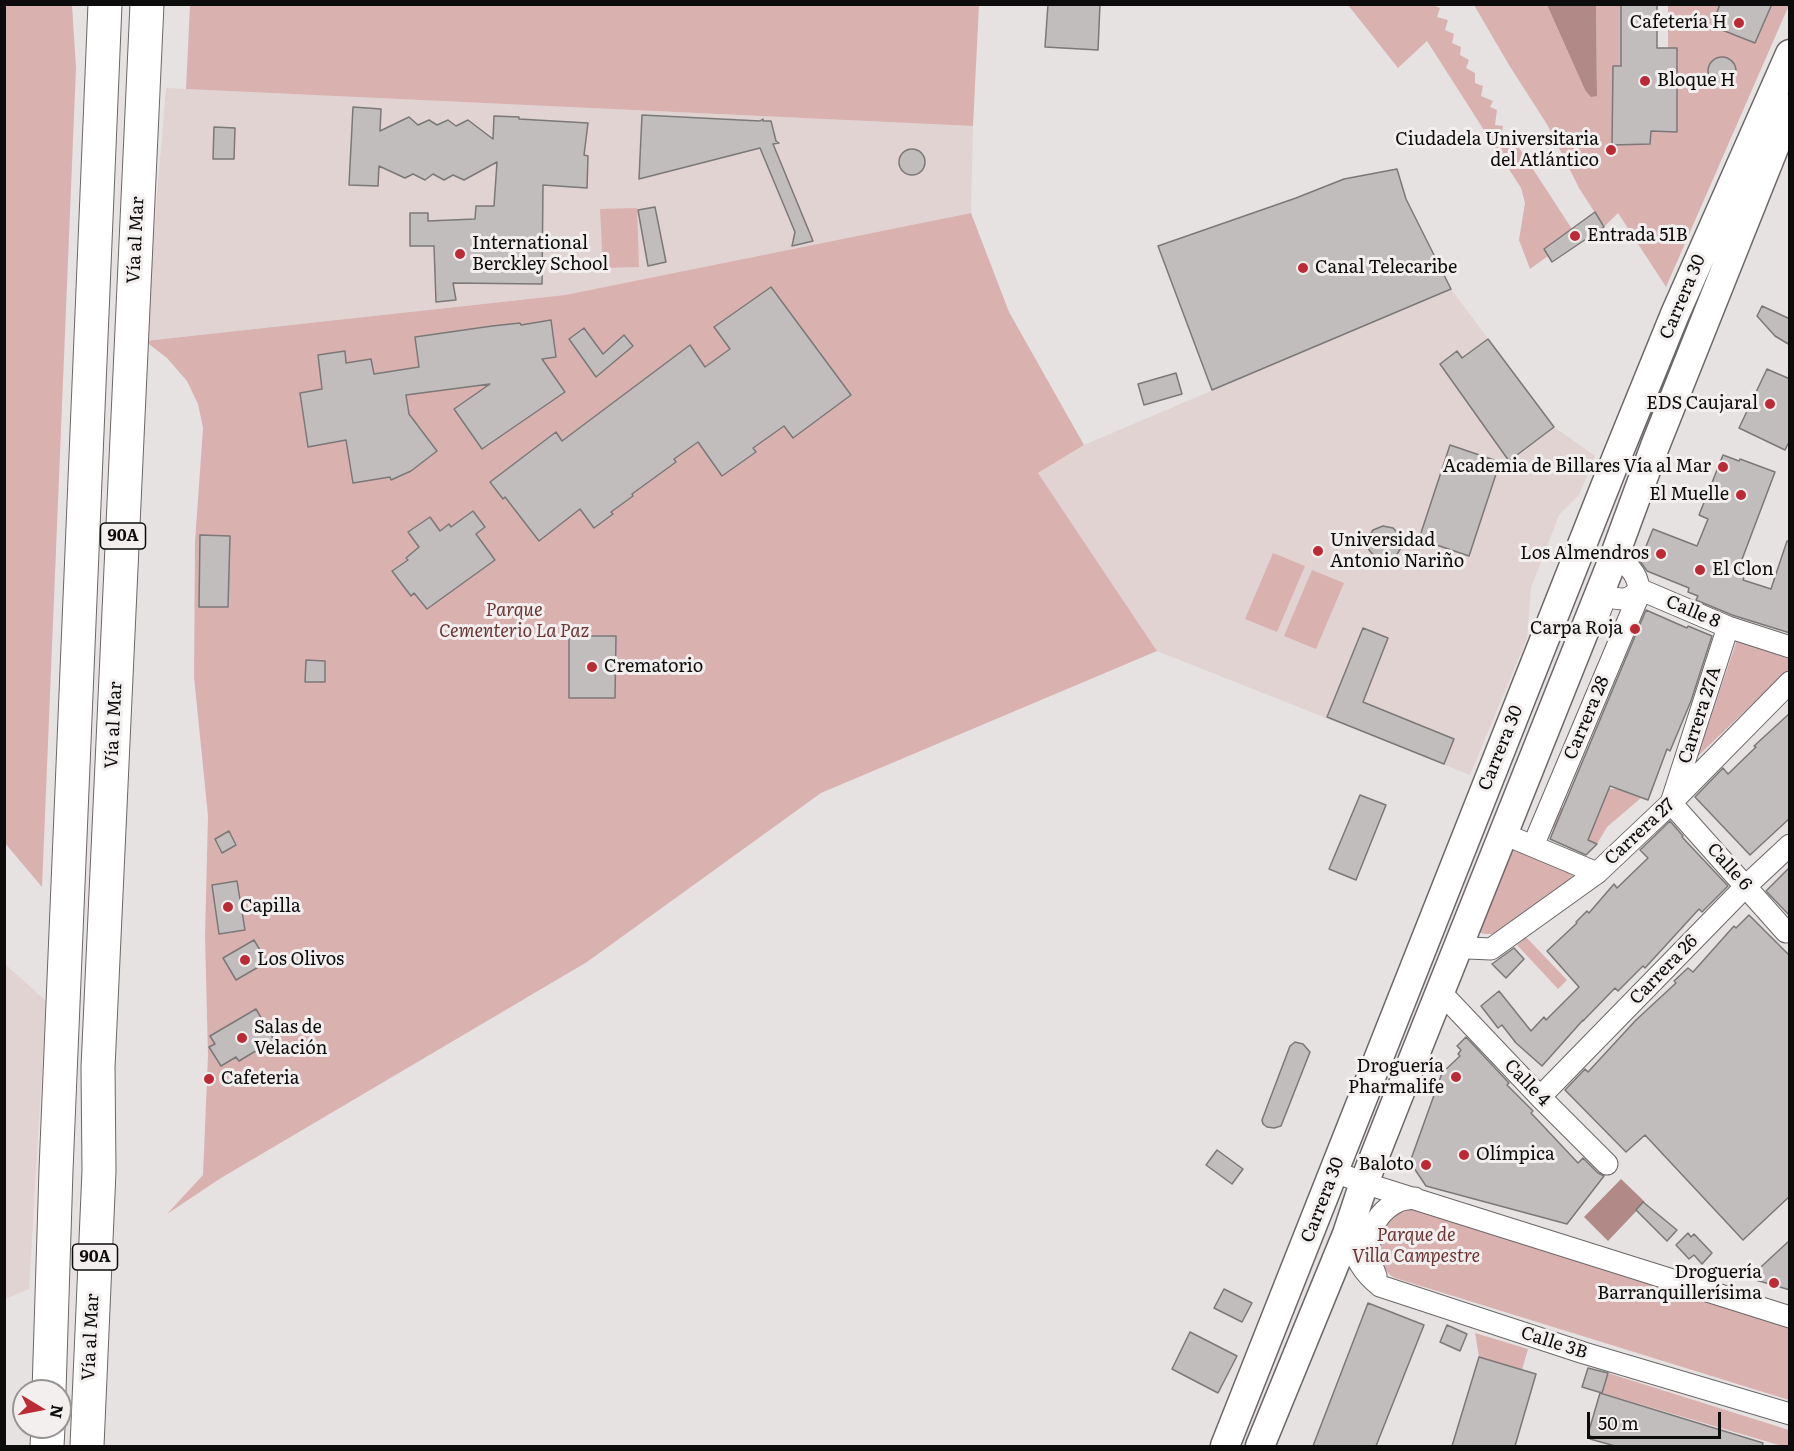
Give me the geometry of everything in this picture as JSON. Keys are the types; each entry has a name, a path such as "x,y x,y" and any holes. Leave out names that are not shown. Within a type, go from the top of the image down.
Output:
{"highway":[{"name":"Vía al Mar","path":"49,1379 56,1170 105,4"},
{"name":"Vía al Mar","path":"87,1446 99,1171 98,1067 147,4"}],"main road":[{"name":"Carrera 30","path":"1225,1446 1637,406 1675,314 1790,54"},
{"name":"Carrera 30","path":"1260,1446 1347,1234 1364,1183 1790,108"},
{"path":"1316,1220 1347,1234"}],"street":[{"path":"1396,1102 1606,596 1625,599 1633,597 1640,590 1634,573 1626,564 1614,557"},
{"name":"Calle 8","path":"1640,590 1728,627 1790,647"},
{"name":"Carrera 28","path":"1533,846 1640,590"},
{"name":"Carrera 27A","path":"1671,803 1728,627"},
{"name":"Carrera 27","path":"1468,948 1491,949 1597,873 1671,803 1790,682"},
{"name":"Calle 6","path":"1671,803 1786,932"},
{"path":"1511,837 1597,873"},
{"name":"Carrera 26","path":"1540,1097 1746,886 1790,845"},
{"name":"Calle 4","path":"1448,1000 1540,1097 1608,1164"},
{"path":"1333,1171 1364,1183 1790,1317"},
{"path":"1380,1286 1368,1253 1370,1232 1382,1213 1398,1202 1415,1198"},
{"name":"Calle 3B","path":"1347,1234 1357,1262 1367,1276 1380,1286 1584,1353 1790,1414"}],"shaded area":[{"path":"1547,5 1596,5 1597,96 1591,97 1585,90"},
{"name":"International Berckley School","path":"166,88 973,126 971,213 565,295 145,341"},
{"name":"Universidad Antonio Nariño","path":"1451,289 1554,427 1595,456 1579,495 1559,515 1531,588 1527,638 1470,775 1157,651 1038,473 1084,445"},
{"path":"5,964 46,1001 29,1289 5,1299"},
{"path":"1621,1179 1645,1202 1608,1241 1584,1217"}],"green space":[{"path":"1431,4 1440,8 1437,17 1448,20 1445,30 1454,34 1452,43 1461,47 1460,55 1469,60 1466,68 1475,73 1475,83 1483,86 1481,96 1493,101 1490,107 1497,110 1495,125 1503,126 1502,132 1512,137 1572,229 1545,249 1548,256 1530,269 1519,240 1525,203 1521,188 1427,41 1398,68 1348,5"},
{"path":"4,5 72,5 76,68 42,887 4,842"},
{"path":"190,5 979,5 973,126 186,89"},
{"path":"1474,5 1547,5 1585,90 1597,95 1596,5 1621,5 1621,66 1613,66 1613,145 1650,144 1651,131 1677,131 1677,48 1668,48 1668,5 1720,5 1712,26 1755,43 1772,5 1789,5 1666,287 1618,213 1604,227 1579,188 1548,126"},
{"path":"637,208 639,267 603,268 600,209"},
{"name":"Parque Cementerio La Paz","path":"971,213 1009,312 1084,445 1038,473 1157,651 821,793 587,962 221,1178 167,1214 203,1175 208,1056 205,936 208,816 194,677 195,542 203,428 198,404 187,381 167,358 145,341 565,295"},
{"path":"1273,553 1305,566 1277,632 1245,619"},
{"path":"1312,570 1344,583 1316,649 1284,636"},
{"path":"1737,640 1789,659 1789,669 1697,757"},
{"path":"1609,789 1617,789 1641,798 1607,827 1597,844 1552,827 1561,808 1596,822"},
{"path":"1510,849 1568,870 1574,879 1497,934 1477,932"},
{"path":"1526,937 1567,980 1558,989 1517,945"},
{"name":"Parque de Villa Campestre","path":"1409,1207 1789,1327 1789,1400 1395,1278 1383,1267 1379,1243 1384,1227 1391,1218"},
{"path":"1475,1333 1528,1349 1522,1370 1479,1357"},
{"path":"1608,1373 1789,1430 1789,1446 1782,1446 1602,1393"}],"building":[{"path":"1048,4 1100,4 1098,50 1045,47"},
{"name":"Bloque H","path":"1621,4 1657,4 1657,48 1677,48 1677,132 1651,131 1650,144 1612,145 1613,66 1621,66"},
{"name":"Cafetería H","path":"1720,4 1772,4 1755,43 1712,26"},
{"path":"1722,57 1732,61 1736,71 1732,81 1722,85 1712,81 1708,71 1712,61"},
{"path":"353,107 381,109 380,131 409,117 418,125 429,120 437,125 448,120 456,126 468,120 493,139 494,116 588,123 584,155 588,156 587,188 543,185 542,284 453,283 456,300 436,302 434,246 410,246 410,213 428,213 428,221 475,219 476,206 494,206 497,162 464,180 453,175 444,180 433,174 425,180 413,174 405,178 379,166 378,186 349,185"},
{"path":"642,115 771,121 776,141 779,143 773,144 813,241 792,246 795,232 760,148 639,179"},
{"path":"214,127 235,128 234,159 213,159"},
{"path":"912,149 921,153 925,162 921,171 912,175 903,171 899,162 903,153"},
{"name":"Canal Telecaribe","path":"1397,169 1406,199 1451,289 1212,390 1158,246 1344,179"},
{"path":"655,207 666,262 648,266 638,210"},
{"name":"Entrada 51B","path":"1595,212 1604,227 1552,262 1544,249"},
{"path":"771,287 851,395 793,438 784,426 753,448 756,452 722,476 698,442 674,459 676,462 632,494 633,496 611,512 613,514 594,528 580,509 539,541 505,497 503,499 490,482 556,432 562,441 690,345 705,367 730,349 714,327"},
{"path":"1762,306 1790,319 1790,345 1775,336 1757,316"},
{"path":"551,320 556,357 542,359 565,392 482,449 454,409 490,384 406,395 409,414 437,451 411,471 391,480 390,477 353,483 346,440 308,447 300,393 322,389 318,355 345,351 346,363 371,359 374,374 419,367 415,337"},
{"path":"584,328 603,354 624,335 633,346 596,377 569,339"},
{"path":"1488,339 1554,427 1509,461 1440,364 1457,351 1462,358"},
{"name":"EDS Caujaral","path":"1767,369 1790,379 1790,440 1785,450 1739,428"},
{"path":"1176,373 1182,394 1144,405 1138,384"},
{"path":"1450,445 1500,462 1469,556 1419,539"},
{"path":"1723,455 1775,472 1738,570 1746,572 1743,580 1771,589 1787,541 1790,542 1790,633 1732,615 1696,600 1698,596 1688,592 1689,588 1647,571 1640,561 1653,529 1697,546 1708,519 1699,515"},
{"path":"473,511 485,527 476,534 495,560 427,609 414,593 411,596 392,571 408,560 406,558 419,547 408,532 430,517 440,531 449,524 451,527"},
{"path":"1383,526 1393,528 1405,541 1396,556 1387,561 1376,558 1369,550 1367,540 1373,530"},
{"path":"200,535 230,536 228,607 199,607"},
{"path":"1646,610 1712,636 1691,701 1670,751 1667,749 1648,800 1610,786 1588,840 1597,844 1586,855 1550,839"},
{"path":"1363,628 1388,638 1363,702 1454,739 1444,764 1327,717"},
{"name":"Crematorio","path":"569,636 616,636 615,698 569,698"},
{"path":"306,660 325,661 325,682 305,682"},
{"path":"1790,713 1790,818 1750,855 1695,797 1723,768 1728,774"},
{"path":"1360,795 1386,805 1356,880 1329,869"},
{"path":"1670,821 1728,886 1702,912 1699,909 1645,968 1643,966 1618,991 1615,988 1542,1066 1516,1043 1502,1025 1498,1028 1481,1006 1499,991 1531,1031 1544,1017 1546,1020 1579,987 1547,951 1587,911 1589,913 1614,884 1617,888 1648,858 1640,850"},
{"path":"229,831 236,845 222,853 215,839"},
{"path":"1790,867 1790,916 1766,891"},
{"name":"Capilla","path":"237,881 245,930 219,934 212,885"},
{"path":"1749,915 1790,956 1790,1196 1743,1240 1645,1135 1626,1152 1565,1090 1585,1069 1588,1072 1636,1020 1676,983 1674,981 1688,968 1693,972 1734,926 1736,928"},
{"name":"Los Olivos","path":"254,940 267,962 236,980 223,958"},
{"path":"1514,948 1524,959 1506,978 1492,964"},
{"name":"Salas de Velación","path":"256,1009 274,1040 239,1061 236,1057 221,1066 209,1047 215,1044 210,1036"},
{"path":"1466,1037 1509,1083 1507,1085 1533,1111 1531,1113 1578,1163 1583,1158 1604,1176 1567,1224 1426,1186 1410,1162 1442,1073 1460,1056 1458,1054 1461,1050 1457,1046"},
{"path":"1295,1042 1303,1044 1310,1052 1281,1126 1267,1127 1262,1120 1290,1046"},
{"path":"1217,1150 1243,1169 1232,1184 1206,1165"},
{"path":"1643,1202 1677,1230 1667,1241 1636,1210"},
{"path":"1688,1233 1691,1237 1694,1234 1712,1253 1702,1264 1694,1255 1689,1259 1676,1245"},
{"path":"1790,1240 1790,1290 1749,1278"},
{"path":"1224,1289 1252,1303 1242,1322 1214,1308"},
{"path":"1368,1303 1424,1325 1376,1446 1313,1446"},
{"path":"1447,1325 1467,1334 1460,1351 1440,1342"},
{"path":"1190,1332 1237,1356 1218,1393 1172,1369"},
{"path":"1479,1357 1536,1374 1515,1446 1452,1446"},
{"path":"1588,1368 1608,1373 1602,1393 1582,1387"},
{"path":"1600,1393 1763,1443 1762,1446 1615,1446 1590,1439 1591,1436 1588,1434"}],"place":[{"name":"Cafetería H","path":"1739,23"},
{"name":"Bloque H","path":"1645,81"},
{"name":"Ciudadela Universitaria del Atlántico","path":"1611,150"},
{"name":"Entrada 51B","path":"1575,236"},
{"name":"International Berckley School","path":"460,254"},
{"name":"Canal Telecaribe","path":"1303,268"},
{"name":"EDS Caujaral","path":"1770,404"},
{"name":"Academia de Billares Vía al Mar","path":"1723,467"},
{"name":"El Muelle","path":"1741,495"},
{"name":"Universidad Antonio Nariño","path":"1318,551"},
{"name":"Los Almendros","path":"1661,554"},
{"name":"El Clon","path":"1700,570"},
{"name":"Carpa Roja","path":"1635,629"},
{"name":"Crematorio","path":"592,667"},
{"name":"Capilla","path":"228,907"},
{"name":"Los Olivos","path":"245,960"},
{"name":"Salas de Velación","path":"242,1038"},
{"name":"Droguería Pharmalife","path":"1456,1077"},
{"name":"Cafeteria","path":"209,1079"},
{"name":"Olímpica","path":"1464,1155"},
{"name":"Baloto","path":"1426,1165"},
{"name":"Droguería Barranquillerísima","path":"1774,1283"}]}
